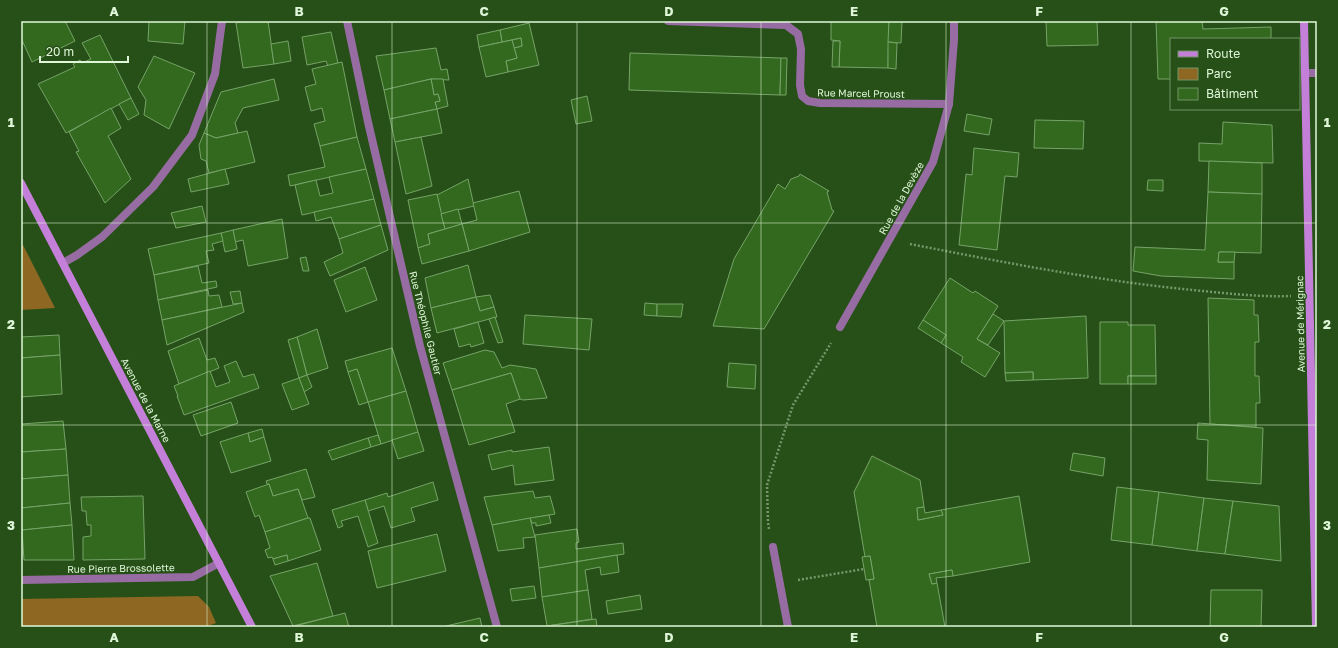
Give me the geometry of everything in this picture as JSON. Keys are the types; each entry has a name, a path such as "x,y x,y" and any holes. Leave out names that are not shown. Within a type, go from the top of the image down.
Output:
{"main road":[{"name":"Avenue de Mérignac","path":"1304,21 1316,627"},
{"name":"Avenue de la Marne","path":"21,183 252,627"}],"street":[{"path":"63,263 102,237 153,187 192,135 215,74 222,21"},
{"name":"Rue Théophile Gautier","path":"347,21 368,122 420,346 497,627"},
{"name":"Rue Marcel Proust","path":"668,21 786,25 798,34 801,49 800,85 802,96 808,101 820,103 949,104"},
{"name":"Rue de la Devèze","path":"840,327 933,162 949,104 954,21"},
{"path":"1305,73 1317,73"},
{"path":"773,547 788,627"},
{"name":"Rue Pierre Brossolette","path":"21,580 193,576 219,563"}],"path":[{"path":"890,240 1065,274 1161,288 1264,297 1309,296"},
{"path":"773,547 768,522 767,485 793,405 840,327"},
{"path":"780,584 864,569"}],"green space":[{"path":"23,245 55,308 21,310 21,246"},
{"path":"198,596 209,607 216,623 205,627 21,627 21,599"}],"building":[{"path":"21,21 65,21 75,41 32,62 21,38"},
{"path":"149,21 185,21 183,44 148,41"},
{"path":"245,21 268,21 274,64 243,68 236,23"},
{"path":"831,21 889,21 888,68 839,67 840,41 831,40"},
{"path":"889,21 902,21 901,43 888,42"},
{"path":"1046,21 1097,21 1098,45 1047,46"},
{"path":"1156,21 1202,21 1203,29 1271,27 1271,38 1170,38 1170,79 1158,79"},
{"path":"529,23 539,65 508,72 506,61 517,58 514,48 522,46 521,38 502,42 500,30"},
{"path":"500,30 502,42 479,47 477,35"},
{"path":"331,32 338,63 328,66 326,61 307,65 302,37"},
{"path":"100,35 131,98 66,133 38,84 75,67 73,64 80,60 82,63 91,59 82,43"},
{"path":"521,38 522,46 514,48 512,40"},
{"path":"512,40 517,58 506,61 508,72 486,77 479,47"},
{"path":"288,41 291,61 274,64 271,44"},
{"path":"833,41 840,41 839,67 832,67"},
{"path":"888,42 897,43 896,69 888,68"},
{"path":"436,48 441,70 447,69 449,80 431,79 384,90 376,56"},
{"path":"630,53 781,58 780,95 629,90"},
{"path":"154,56 195,73 169,129 144,115 146,100 138,87"},
{"path":"781,58 787,58 786,95 780,95"},
{"path":"342,62 357,137 320,146 314,124 325,121 322,108 311,111 305,87 316,84 312,69"},
{"path":"274,79 279,100 243,108 235,123 238,133 216,138 204,133 221,92"},
{"path":"431,79 443,79 448,106 437,109 435,102 440,101 438,94 434,95"},
{"path":"431,79 434,95 438,94 440,101 435,102 437,109 390,119 384,90"},
{"path":"587,96 592,121 576,124 571,100"},
{"path":"131,98 139,114 128,120 119,104"},
{"path":"111,108 121,128 108,136 131,179 105,203 76,152 79,151 69,132"},
{"path":"437,109 442,133 395,142 390,119"},
{"path":"967,114 992,119 989,135 964,131"},
{"path":"1035,120 1084,121 1083,149 1034,148"},
{"path":"1223,122 1272,125 1273,163 1199,161 1199,143 1222,144"},
{"path":"247,131 255,162 209,173 206,161 201,159 199,145 204,133 216,138"},
{"path":"357,137 366,169 290,186 288,175 325,167 320,146"},
{"path":"421,137 432,186 406,194 395,142"},
{"path":"974,148 1019,153 1017,177 1005,176 997,250 959,245 966,174 972,175"},
{"path":"1209,161 1262,163 1262,194 1208,192"},
{"path":"225,169 229,184 191,192 188,179"},
{"path":"366,169 374,199 302,215 295,185 316,180 320,196 333,193 329,177"},
{"path":"800,174 829,191 827,192 832,210 834,211 764,329 713,326 734,259 778,184 785,189 791,179 799,176"},
{"path":"468,179 474,206 441,214 437,195"},
{"path":"1148,180 1163,180 1163,191 1147,190"},
{"path":"519,191 530,232 469,251 462,224 477,220 473,203"},
{"path":"1208,192 1262,194 1261,253 1219,252 1218,262 1234,262 1234,279 1161,276 1133,271 1135,247 1205,250"},
{"path":"437,194 445,229 428,234 430,244 418,248 408,200"},
{"path":"374,199 381,225 339,239 331,217 316,221 314,212"},
{"path":"202,206 206,222 176,228 171,213"},
{"path":"458,209 462,224 445,229 441,214"},
{"path":"282,219 288,258 248,266 243,240 235,242 233,230"},
{"path":"462,224 469,251 422,264 418,248 430,244 428,234"},
{"path":"381,225 388,250 330,276 324,262 343,253 339,239"},
{"path":"233,230 237,249 225,252 221,233"},
{"path":"221,233 223,241 212,244 214,250 206,251 209,263 154,275 148,249"},
{"path":"1219,252 1235,252 1234,262 1218,262"},
{"path":"306,257 309,271 303,271 300,258"},
{"path":"468,265 476,297 431,308 425,278"},
{"path":"198,266 202,283 216,281 217,287 158,300 154,275"},
{"path":"365,267 377,300 346,312 334,280"},
{"path":"950,278 973,293 975,291 998,306 977,339 1000,353 985,377 961,362 963,357 941,343 946,335 923,320"},
{"path":"208,290 209,296 219,295 222,307 162,320 158,300"},
{"path":"240,291 242,303 233,304 230,292"},
{"path":"490,295 494,307 480,311 476,297"},
{"path":"476,297 480,311 494,307 497,317 437,333 431,308"},
{"path":"1208,298 1254,300 1254,315 1258,315 1259,342 1255,342 1255,376 1259,376 1260,403 1256,403 1256,427 1210,424"},
{"path":"242,303 244,312 167,345 162,320"},
{"path":"645,303 657,304 657,316 644,315"},
{"path":"657,304 683,304 681,317 657,316"},
{"path":"993,314 1004,321 988,345 977,339"},
{"path":"525,315 592,319 589,350 523,344"},
{"path":"1086,316 1088,378 1033,380 1033,372 1005,373 1004,321"},
{"path":"495,317 503,342 498,343 489,319"},
{"path":"923,320 946,335 941,343 918,328"},
{"path":"478,322 484,343 471,347 470,344 459,347 454,329"},
{"path":"1100,322 1128,322 1128,325 1155,325 1156,376 1128,376 1128,384 1100,384"},
{"path":"317,329 328,368 307,375 297,337"},
{"path":"59,335 60,355 21,358 21,337"},
{"path":"297,337 307,375 299,378 288,340"},
{"path":"199,338 207,360 215,358 219,368 179,384 168,351"},
{"path":"392,348 406,391 368,402 357,369 348,372 345,361"},
{"path":"485,350 494,352 502,368 510,365 536,369 547,398 520,399 511,373 452,390 443,363"},
{"path":"60,355 62,394 21,397 21,358"},
{"path":"236,361 243,377 254,374 259,388 184,415 174,386 210,371 216,387 230,382 224,366"},
{"path":"729,363 756,365 755,389 727,387"},
{"path":"357,369 368,402 359,405 348,372"},
{"path":"1033,372 1033,380 1006,381 1005,373"},
{"path":"511,373 520,399 506,404 515,432 469,445 452,390"},
{"path":"307,375 312,387 304,392 299,378"},
{"path":"1128,376 1156,376 1156,384 1128,384"},
{"path":"299,378 309,404 292,410 282,384"},
{"path":"406,391 418,432 381,444 368,402"},
{"path":"231,402 238,423 201,436 193,415"},
{"path":"63,421 66,449 21,452 21,424"},
{"path":"1198,423 1263,428 1261,484 1207,480 1208,440 1197,439"},
{"path":"262,429 264,437 250,442 248,433"},
{"path":"418,432 424,451 398,459 392,440"},
{"path":"248,433 250,442 264,437 271,461 231,473 220,442"},
{"path":"378,435 381,444 371,447 368,438"},
{"path":"368,438 371,447 332,460 328,451"},
{"path":"549,447 554,480 515,485 513,465 492,470 488,455 512,450 512,452"},
{"path":"66,449 68,475 21,479 21,452"},
{"path":"1073,453 1105,458 1103,476 1070,470"},
{"path":"872,456 920,480 924,507 917,508 918,520 943,515 941,510 1019,496 1030,562 953,576 952,570 929,574 932,584 937,583 945,627 877,627 869,580 874,579 870,556 865,557 854,492"},
{"path":"306,469 315,497 302,500 298,489 273,496 269,484 267,484 266,481"},
{"path":"68,475 70,503 21,508 21,479"},
{"path":"433,482 438,500 411,508 415,521 391,528 384,506 368,511 365,500 387,493 388,497"},
{"path":"269,484 273,496 298,489 308,518 265,532 259,515 255,517 246,492"},
{"path":"1117,487 1159,492 1152,545 1111,540"},
{"path":"533,491 535,498 550,496 555,514 492,525 484,497"},
{"path":"1159,492 1204,498 1197,551 1152,545"},
{"path":"143,496 145,559 83,560 83,537 91,536 91,525 87,525 86,511 82,511 81,497"},
{"path":"1204,498 1233,501 1225,554 1197,551"},
{"path":"365,500 378,543 368,547 358,516 341,521 343,526 338,528 332,510"},
{"path":"1233,501 1279,506 1281,561 1225,554"},
{"path":"70,503 72,525 22,530 21,508"},
{"path":"924,507 925,513 941,510 943,515 918,520 917,508"},
{"path":"549,515 551,523 536,526 536,523 532,523 530,518"},
{"path":"310,518 321,550 288,561 287,555 273,559 272,557 268,558 265,550 270,548 265,532"},
{"path":"530,518 535,537 523,538 524,548 498,551 492,525"},
{"path":"72,525 74,560 24,560 22,530"},
{"path":"577,529 579,542 576,543 576,549 623,543 624,554 539,568 535,535"},
{"path":"437,534 446,571 377,588 368,551"},
{"path":"287,555 288,561 275,565 273,559"},
{"path":"617,555 619,572 601,575 600,567 585,570 588,590 542,597 539,568"},
{"path":"870,556 874,579 866,580 862,557"},
{"path":"317,563 333,616 293,626 270,576"},
{"path":"952,570 953,576 936,578 937,583 932,584 929,574"},
{"path":"534,586 536,598 512,601 510,589"},
{"path":"588,590 592,619 547,626 542,597"},
{"path":"1211,590 1262,590 1261,627 1210,627"},
{"path":"640,595 642,609 608,614 606,601"},
{"path":"345,613 349,627 295,626"},
{"path":"480,618 482,627 446,626"},
{"path":"596,619 597,627 547,627 547,626"}]}
